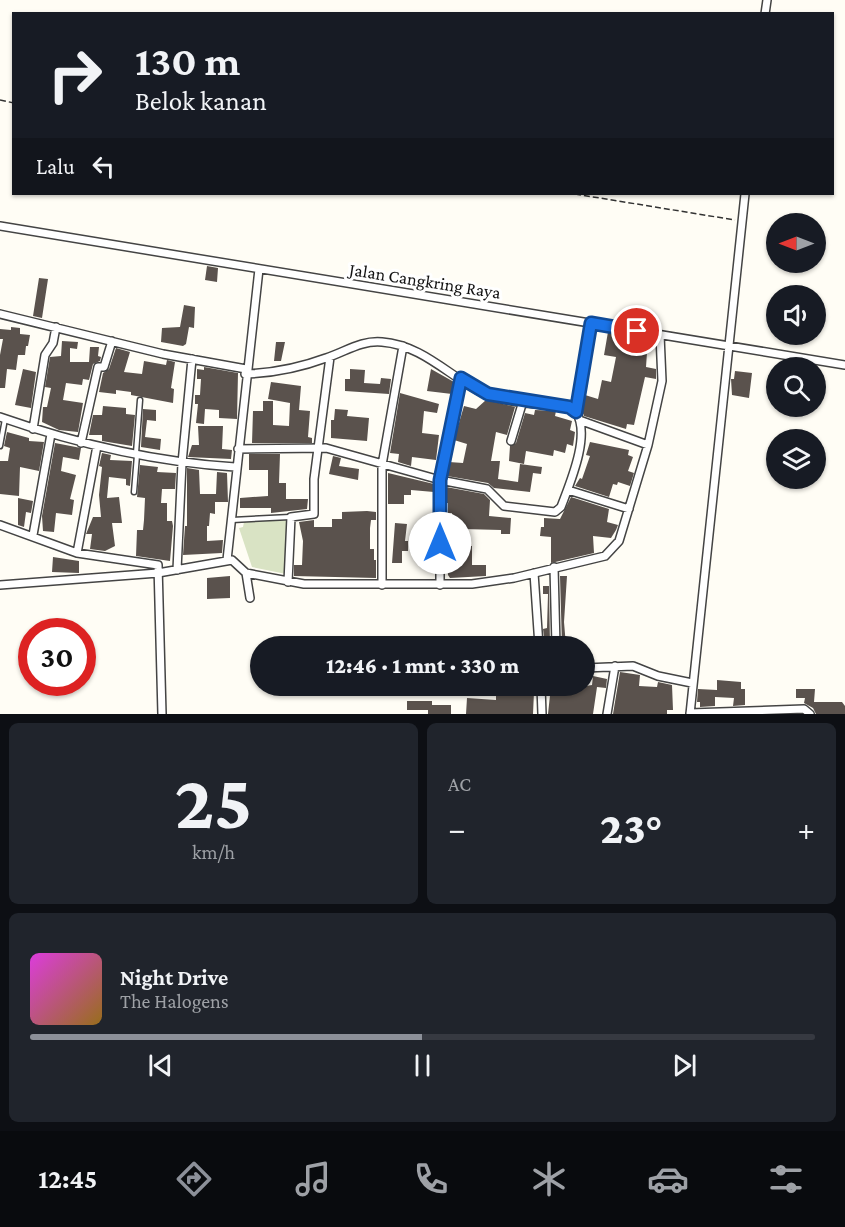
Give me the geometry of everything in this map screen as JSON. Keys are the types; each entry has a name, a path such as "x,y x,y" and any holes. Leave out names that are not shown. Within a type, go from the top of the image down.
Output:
{"street":[{"path":"745,195 690,713 804,709 810,714"},
{"name":"Jalan Cangkring Raya","path":"0,226 845,365"},
{"path":"227,560 259,269"},
{"path":"0,314 246,371 284,371 330,357 353,346 373,342 404,346 424,355 488,394 569,407 582,421 648,445"},
{"path":"576,412 591,323"},
{"path":"33,429 45,355 53,343 56,327"},
{"path":"246,573 288,582 382,585 494,583 610,553 619,541 648,445 662,381 660,335"},
{"path":"81,443 98,367 104,367 112,341"},
{"path":"382,585 382,465 404,346"},
{"path":"288,582 291,517 314,514 318,448 330,357"},
{"path":"177,570 182,464 192,359"},
{"path":"440,585 440,480 461,378"},
{"path":"511,441 523,401"},
{"path":"2,418 81,443 182,464 236,467"},
{"path":"238,449 318,448 440,480 487,489 504,506 549,512 558,510 568,489 578,456 582,421"},
{"path":"33,535 51,434"},
{"path":"77,553 97,446"},
{"path":"568,489 629,509"},
{"path":"0,525 33,535 77,553 151,562 158,565 162,714"},
{"path":"0,585 158,573 227,560 236,561 246,573 250,598"},
{"path":"554,567 556,636"},
{"path":"534,573 538,636"},
{"path":"607,714 615,666"},
{"path":"595,667 639,667 658,676 692,683"},
{"path":"541,696 542,714"}],"lane":[{"path":"134,492 140,400"},
{"path":"0,446 2,418"},
{"path":"230,520 291,517"}],"path":[{"path":"581,195 742,221"}],"green space":[{"path":"290,519 286,574 252,567 239,528 243,527 244,522"}],"building":[{"path":"207,266 218,268 217,282 205,280"},
{"path":"39,278 48,279 42,318 33,316"},
{"path":"184,305 195,307 194,328 189,327 186,344 183,346 161,342 162,328 180,327"},
{"path":"11,327 20,328 20,334 30,335 25,355 18,355 16,370 7,369 5,388 0,388 0,355 3,339 0,339 0,329 11,330"},
{"path":"608,332 648,338 646,367 656,369 656,379 645,377 634,425 627,424 626,429 584,416 582,411 585,395 598,399 602,380 611,382 616,357 604,355"},
{"path":"62,341 78,342 77,349 70,348 70,362 89,362 90,347 99,347 98,356 101,357 100,361 93,364 89,380 83,379 82,385 66,383 63,400 83,403 78,432 59,430 42,422 43,407 47,407 51,388 45,387 50,357 61,356"},
{"path":"276,342 285,342 281,361 274,361"},
{"path":"116,348 130,352 124,372 142,374 144,361 166,365 167,360 175,362 171,388 174,389 173,403 131,395 131,392 116,390 116,394 99,392 103,373 109,369"},
{"path":"204,367 238,373 237,419 219,418 219,410 205,409 204,424 196,423 198,404 195,404 195,395 200,395 201,379 197,379 197,369 204,370"},
{"path":"23,369 36,372 31,408 15,405"},
{"path":"350,369 365,370 364,383 380,384 381,378 391,379 389,394 345,391 345,379 350,379"},
{"path":"431,369 454,382 452,394 427,391"},
{"path":"735,371 752,373 749,398 732,395 731,379 734,379"},
{"path":"271,382 301,386 299,410 310,411 308,437 312,438 312,443 252,443 253,411 263,411 263,401 273,401 273,425 289,426 290,403 268,399"},
{"path":"400,393 439,404 437,413 424,411 422,433 439,435 436,460 412,457 411,466 398,462 399,454 390,453"},
{"path":"486,400 515,407 507,435 496,432 491,461 500,461 498,479 518,482 520,464 542,467 541,474 533,473 530,492 494,488 488,483 447,476 449,462 463,463 467,444 454,440 464,406 476,409"},
{"path":"103,406 126,408 126,414 135,415 132,446 102,441 102,435 89,435 93,415 102,415"},
{"path":"143,409 156,410 156,421 147,420 145,437 161,439 160,450 141,447"},
{"path":"335,409 348,410 347,416 369,418 367,441 331,438 331,420 334,420"},
{"path":"535,410 556,411 555,416 572,421 570,430 575,432 573,446 567,444 565,453 554,450 553,456 526,451 524,464 509,461 510,446 516,443 525,413 534,415"},
{"path":"198,426 223,426 222,449 232,450 231,459 188,457 192,445 199,445"},
{"path":"7,432 29,438 29,441 44,442 39,471 20,467 19,496 0,494 0,461 8,461 10,448 4,446"},
{"path":"590,442 629,450 628,455 633,457 628,471 634,473 630,486 618,482 617,485 613,484 609,497 575,486 580,478 582,479 590,456 586,455"},
{"path":"55,443 81,448 79,460 63,457 61,471 76,475 70,499 74,500 72,515 56,513 54,532 43,531 42,516"},
{"path":"102,453 111,455 110,460 132,461 130,486 126,485 126,479 109,477 107,498 119,497 122,523 112,523 115,546 105,551 90,549 92,534 86,534 93,517 101,517 99,495 102,467 99,466"},
{"path":"249,454 280,454 279,483 286,483 286,499 308,499 307,509 271,513 271,508 240,508 240,498 268,496 268,470 249,470"},
{"path":"333,456 341,458 339,466 359,469 358,480 329,474"},
{"path":"140,465 158,467 157,472 176,473 175,489 162,489 161,503 167,503 167,521 172,521 173,526 170,561 136,556 137,530 143,530 145,498 137,497"},
{"path":"187,468 199,470 200,494 216,494 217,472 227,473 228,502 215,502 215,514 210,513 209,526 207,526 207,541 223,540 222,553 183,555 185,526 187,526"},
{"path":"388,473 434,484 434,492 411,490 411,495 404,495 404,504 388,504"},
{"path":"446,487 484,494 490,500 489,516 511,518 510,534 501,534 501,530 463,529 463,546 472,546 472,565 486,565 486,576 450,578 448,575 446,535 452,535 452,513 448,513"},
{"path":"571,497 609,509 607,522 618,525 611,538 593,536 594,553 551,563 551,537 540,536 541,527 544,527 544,518 560,519"},
{"path":"18,498 33,501 31,513 26,512 24,527 18,525"},
{"path":"342,512 376,512 376,520 371,520 370,549 374,549 376,578 294,576 294,565 302,565 303,541 299,522 314,520 314,527 332,527 332,519 342,519"},
{"path":"395,523 407,524 405,541 408,541 408,551 402,551 402,563 392,563"},
{"path":"53,557 79,561 79,573 52,572"},
{"path":"230,576 230,598 207,599 207,578"},
{"path":"560,576 567,576 565,636 562,636"},
{"path":"543,586 549,586 550,636 544,636 543,629 547,628 548,594 543,594"},
{"path":"620,672 640,675 639,686 657,687 658,682 672,685 673,710 667,710 667,714 613,714"},
{"path":"595,676 607,679 606,688 597,687 593,714 548,714 550,696 595,696"},
{"path":"717,680 741,682 741,689 745,689 745,705 733,706 734,698 715,697 715,706 700,707 700,702 697,702 698,689 717,690"},
{"path":"796,689 815,689 814,702 842,702 845,706 845,714 816,714 813,708 804,703 805,698 796,698"},
{"path":"496,696 534,696 533,714 466,714 467,698 496,700"},
{"path":"407,701 432,701 432,705 451,705 451,714 428,714 428,710 407,710"}],"route":[{"path":"440,543 440,480 461,378 488,394 569,407 576,412 591,323 637,331"}]}
